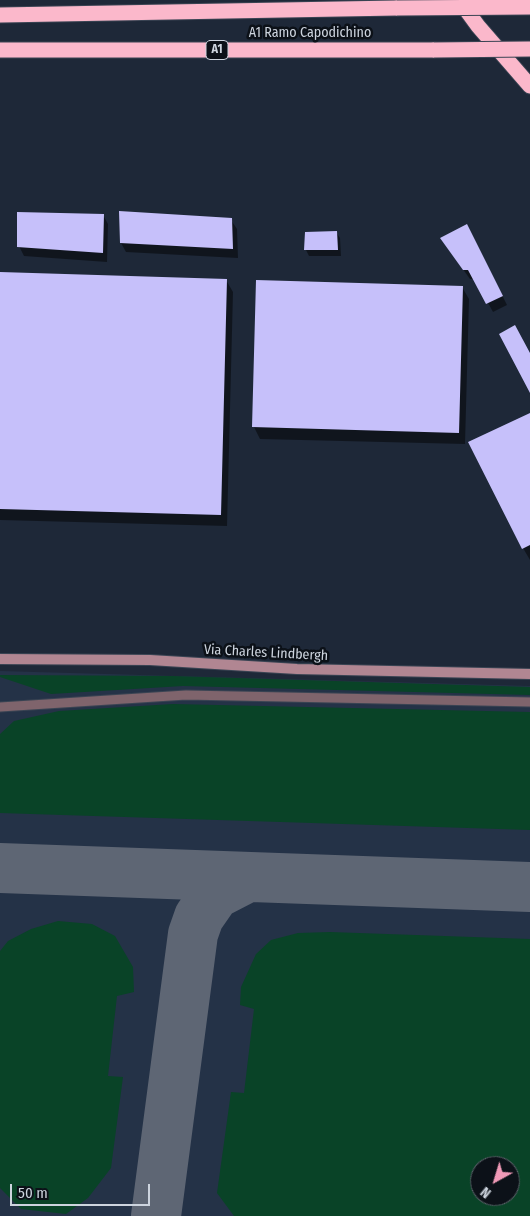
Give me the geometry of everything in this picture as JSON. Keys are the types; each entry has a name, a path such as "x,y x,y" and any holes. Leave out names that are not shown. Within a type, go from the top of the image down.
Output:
{"highway":[{"path":"459,0 478,26 530,86"},
{"name":"A1 Ramo Capodichino","path":"0,15 397,8 530,8"},
{"path":"0,11 16,15"},
{"name":"A1 Ramo Capodichino","path":"0,50 530,49"}],"street":[{"name":"Via Charles Lindbergh","path":"0,658 150,660 297,669 530,674"}],"lane":[{"path":"0,707 186,695 530,702"}],"shaded area":[{"path":"0,671 530,686 530,1216 0,1216"}],"green space":[{"path":"0,675 172,676 530,687 530,695 183,686 51,694 0,677"},
{"path":"173,704 530,712 530,830 0,813 0,734 14,721 59,711"},
{"path":"58,921 92,924 115,936 133,967 134,992 117,996 108,1076 123,1077 111,1168 88,1198 66,1214 21,1209 0,1188 0,951 8,941 31,929"},
{"path":"330,932 530,939 530,1216 234,1216 217,1193 231,1092 244,1093 254,1009 240,1005 241,987 256,954 271,940 298,933"}],"building":[{"path":"119,211 232,218 233,249 120,243"},
{"path":"17,212 104,214 103,253 17,247"},
{"path":"467,224 503,296 486,304 468,270 463,270 440,238"},
{"path":"337,231 338,250 304,250 305,232"},
{"path":"0,272 227,279 221,515 0,509"},
{"path":"256,280 463,286 459,433 252,427"},
{"path":"515,325 530,353 530,393 499,334"},
{"path":"530,413 530,545 522,549 468,442"}],"taxiway":[{"path":"0,868 530,887"},
{"path":"156,1216 193,934 199,917 215,894 246,878"}]}
